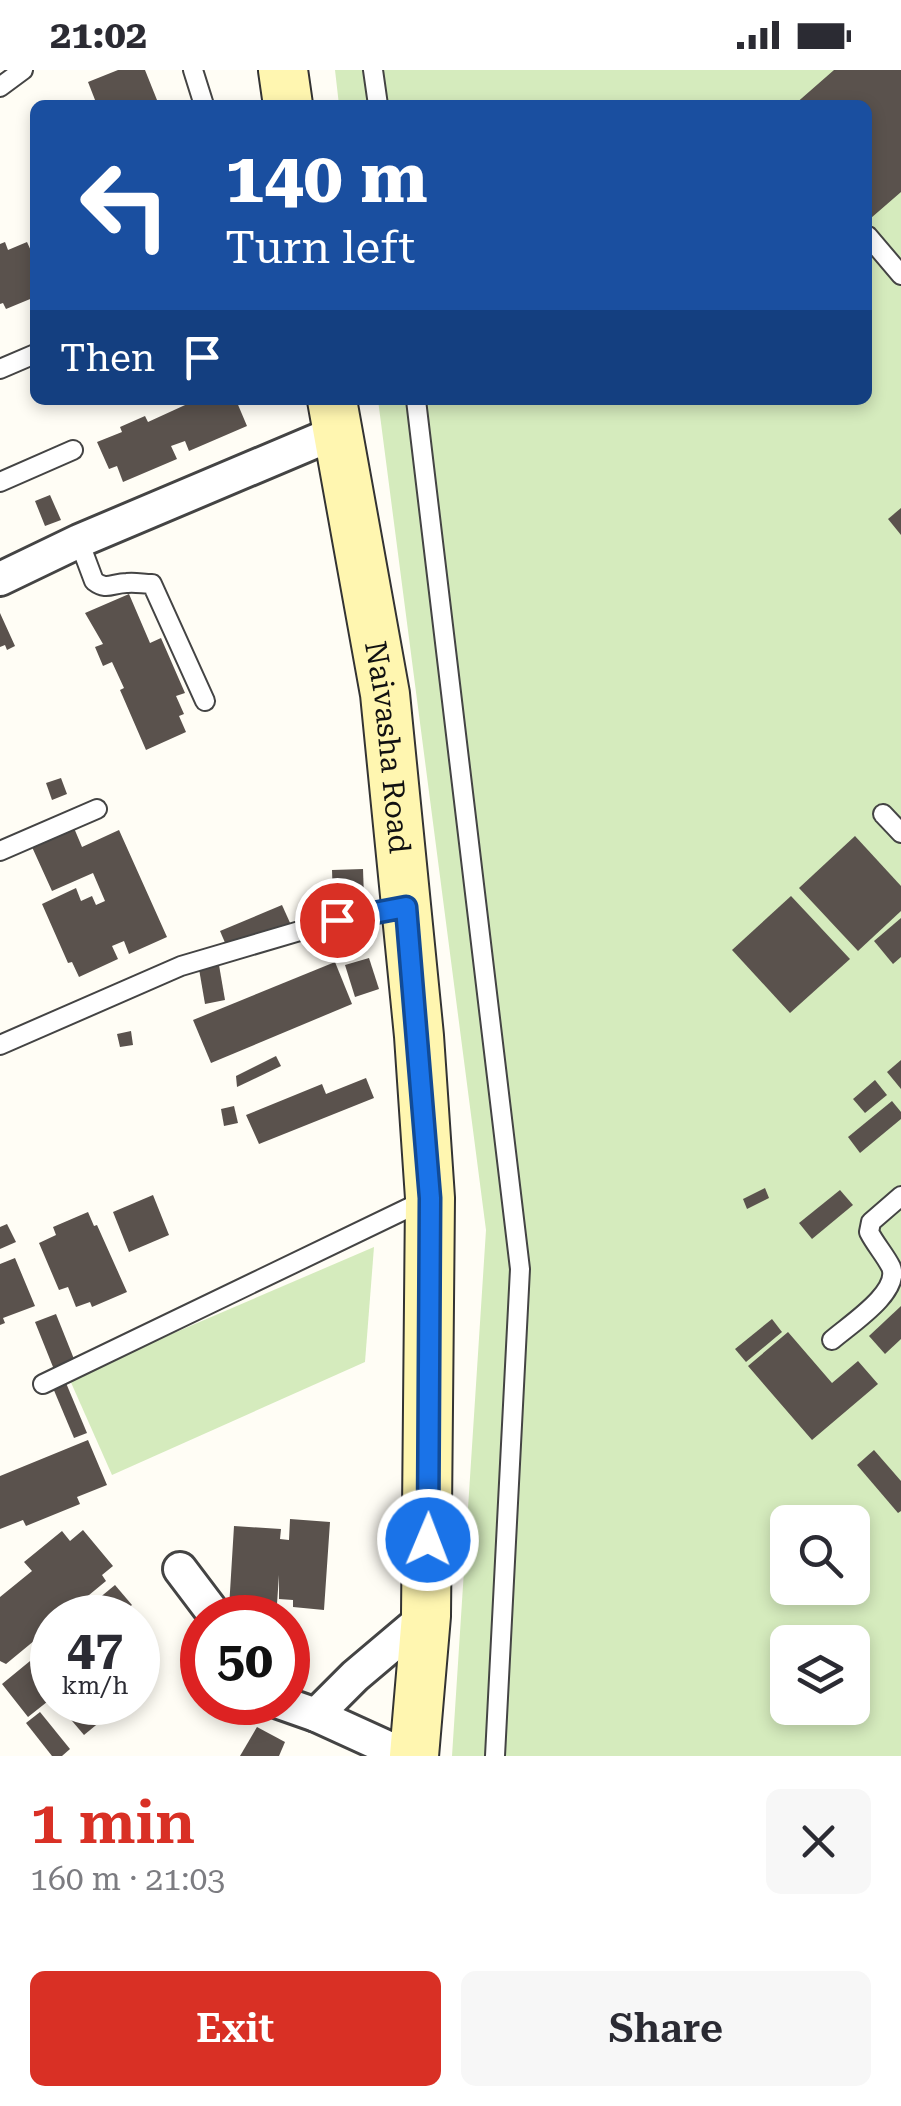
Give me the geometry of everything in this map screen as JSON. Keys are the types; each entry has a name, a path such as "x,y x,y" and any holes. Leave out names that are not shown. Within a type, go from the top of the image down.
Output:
{"main road":[{"path":"283,70 287,100"},
{"name":"Naivasha Road","path":"334,416 385,694 430,1198 426,1616 414,1756"}],"street":[{"path":"0,579 334,416"},
{"path":"180,1569 200,1595"},
{"path":"316,1715 354,1676 426,1616"},
{"path":"310,1713 406,1756"}],"lane":[{"path":"0,87 23,70"},
{"path":"193,70 202,100"},
{"path":"373,70 377,100"},
{"path":"872,241 901,275"},
{"path":"0,369 30,356"},
{"path":"417,405 520,1270 494,1756"},
{"path":"0,482 72,450"},
{"path":"79,541 99,586 152,584 204,701"},
{"path":"0,851 97,810"},
{"path":"882,814 901,833"},
{"path":"0,1045 181,966 337,920 406,907"},
{"path":"832,1340 889,1292 892,1269 868,1232 871,1222 901,1196"},
{"path":"44,1384 430,1198"}],"green space":[{"path":"335,70 901,70 901,1756 452,1756 486,1230 379,405 872,405 872,100 338,100"},
{"path":"374,1247 365,1362 112,1475 69,1378"}],"building":[{"path":"118,70 145,70 157,100 95,100 88,82"},
{"path":"834,70 901,70 901,192 872,217 872,100 800,100"},
{"path":"5,242 8,250 27,242 30,249 30,299 6,309 0,304 0,244"},
{"path":"185,405 238,405 247,426 189,451 185,441 171,446 177,459 123,482 117,466 109,469 97,442 122,432 120,427 145,416 148,422"},
{"path":"50,495 61,520 45,526 35,501"},
{"path":"901,508 901,535 888,519"},
{"path":"129,594 150,643 161,638 185,693 176,696 186,732 146,750 120,690 124,688 112,662 103,666 95,647 103,644 85,613"},
{"path":"0,613 15,646 7,650 5,645 0,647"},
{"path":"61,778 67,794 52,800 46,783"},
{"path":"74,828 82,847 119,830 167,937 129,954 124,941 112,946 118,959 79,977 72,962 68,963 42,904 76,888 81,901 92,896 96,905 105,901 93,873 52,891 32,847"},
{"path":"855,836 901,886 901,911 858,951 799,888"},
{"path":"363,869 364,898 333,899 332,870"},
{"path":"791,896 850,959 790,1013 732,950"},
{"path":"282,905 291,925 229,952 220,931"},
{"path":"901,918 901,957 893,964 874,941"},
{"path":"369,958 379,989 355,997 345,965"},
{"path":"335,962 352,1004 211,1063 193,1020"},
{"path":"219,965 225,1000 205,1004 199,969"},
{"path":"131,1031 133,1045 120,1047 117,1034"},
{"path":"276,1056 281,1066 237,1087 236,1076"},
{"path":"901,1060 901,1089 887,1072"},
{"path":"366,1078 374,1098 259,1144 246,1115 322,1084 326,1094"},
{"path":"875,1080 887,1095 865,1113 853,1099"},
{"path":"892,1101 901,1112 901,1119 860,1153 848,1137"},
{"path":"234,1106 238,1123 224,1126 221,1109"},
{"path":"765,1188 769,1198 747,1209 743,1199"},
{"path":"840,1190 853,1205 812,1239 799,1223"},
{"path":"153,1195 169,1235 129,1252 113,1212"},
{"path":"88,1212 127,1292 92,1307 90,1302 76,1307 68,1287 59,1290 39,1243 56,1235 53,1227"},
{"path":"7,1224 16,1242 0,1249 0,1227"},
{"path":"15,1258 35,1306 3,1318 5,1323 0,1325 0,1264"},
{"path":"901,1306 901,1339 885,1354 869,1336"},
{"path":"56,1314 76,1364 55,1372 35,1322"},
{"path":"772,1319 782,1332 746,1362 735,1349"},
{"path":"788,1332 832,1383 858,1361 878,1384 812,1440 748,1366"},
{"path":"66,1383 87,1433 74,1438 53,1388"},
{"path":"88,1440 107,1485 77,1497 80,1504 26,1526 23,1520 0,1529 0,1476"},
{"path":"874,1450 901,1481 898,1513 857,1465"},
{"path":"290,1519 330,1522 324,1610 310,1609 310,1595 279,1595 279,1575 278,1595 230,1595 234,1526 281,1529 280,1539 289,1540"},
{"path":"83,1530 113,1566 102,1575 106,1581 89,1595 30,1595 30,1644 6,1664 0,1661 0,1597 32,1571 24,1562 62,1531 70,1541"},
{"path":"115,1585 124,1595 103,1595"},
{"path":"30,1661 30,1715 28,1717 2,1684"},
{"path":"30,1720 30,1725 51,1725 70,1749 62,1756 52,1756 26,1723"},
{"path":"76,1725 96,1725 84,1735"},
{"path":"257,1727 285,1742 279,1756 240,1756"}],"route":[{"path":"337,920 406,907 430,1198 428,1540"}]}
